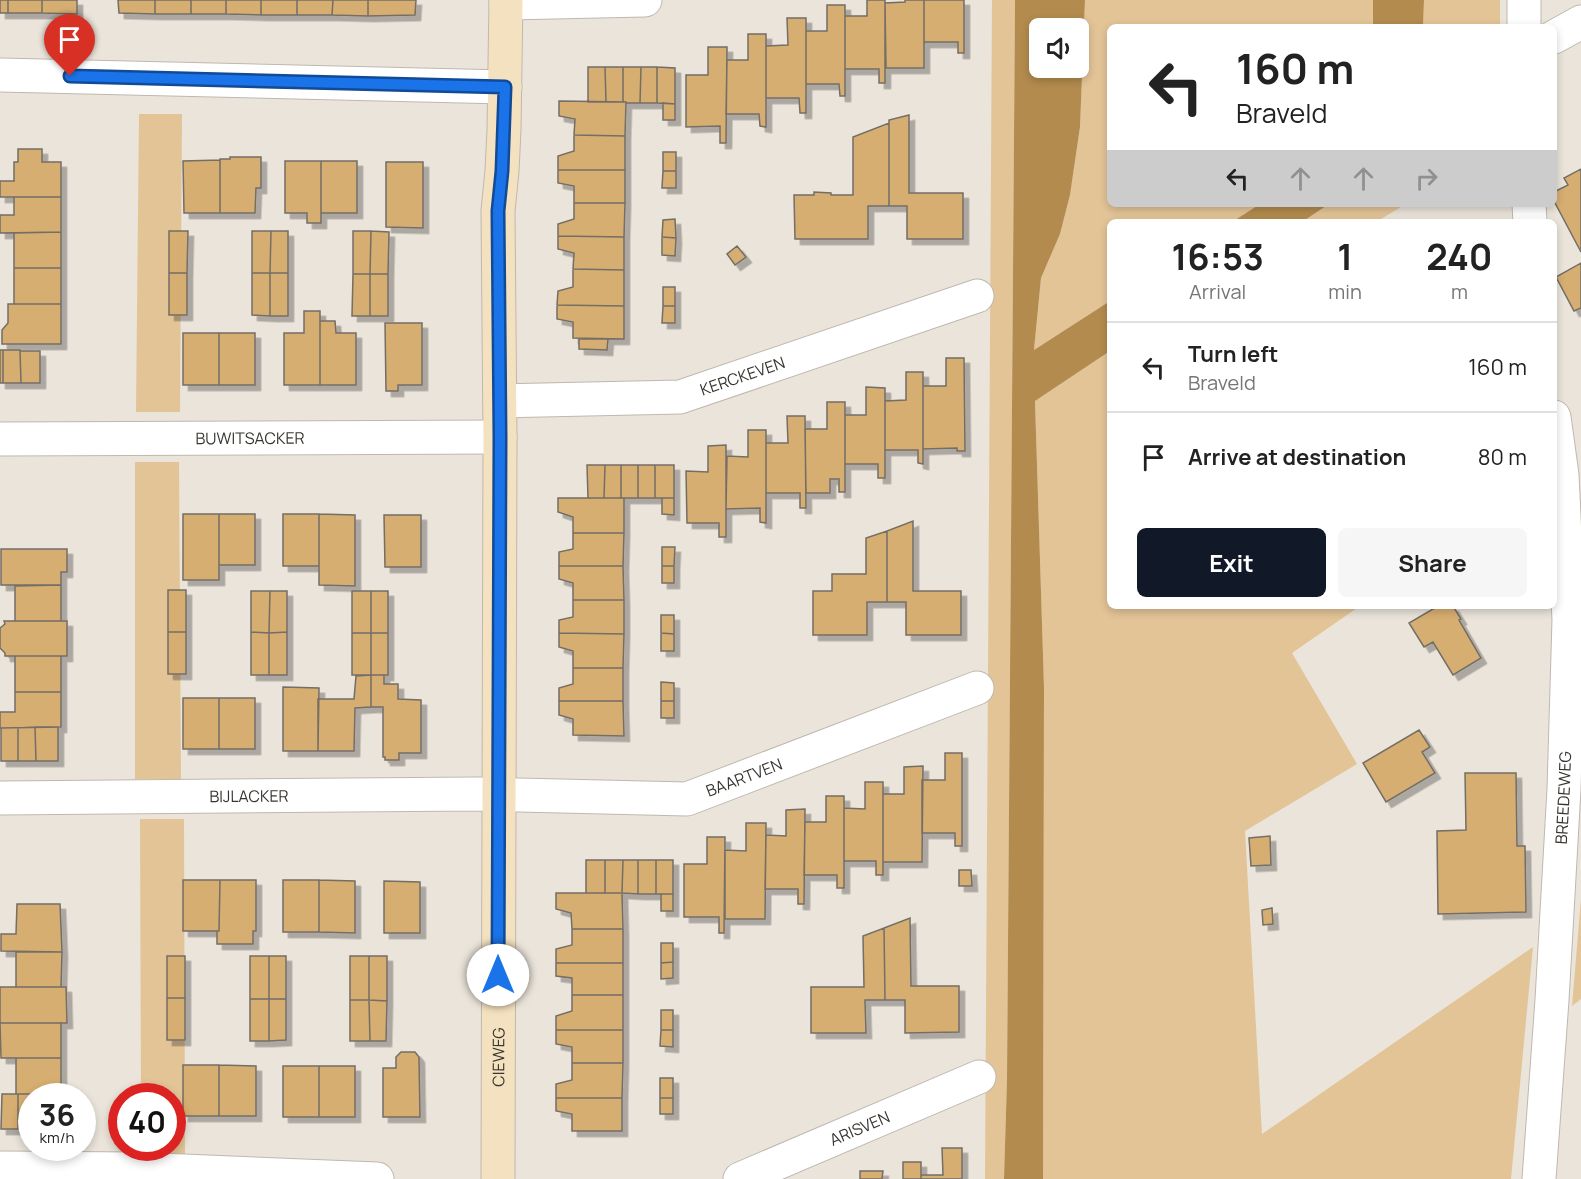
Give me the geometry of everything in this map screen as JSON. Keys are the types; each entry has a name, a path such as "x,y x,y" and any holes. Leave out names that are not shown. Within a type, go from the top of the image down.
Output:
{"street":[{"path":"506,1 645,0"},
{"path":"1524,0 1524,24"},
{"name":"CIEWEG","path":"498,1179 500,401 498,211 502,171 506,1"},
{"path":"1557,35 1581,22"},
{"path":"0,75 505,87"},
{"name":"KERCKEVEN","path":"500,401 680,397 977,296"},
{"name":"BUWITSACKER","path":"0,439 500,437"},
{"name":"BREEDEWEG","path":"1539,1179 1552,1011 1564,800 1569,620 1562,475 1557,439"},
{"name":"BAARTVEN","path":"499,794 687,799 977,688"},
{"name":"BIJLACKER","path":"0,798 499,794"},
{"name":"ARISVEN","path":"740,1179 979,1077"},
{"path":"0,1168 136,1169 377,1179"}],"shaded area":[{"path":"992,0 1015,0 1007,1079 1004,1179 985,1179"},
{"path":"1015,0 1085,0 1084,18 1029,18 1029,78 1082,78 1080,127 1070,195 1060,234 1041,278 1034,350 1107,303 1107,353 1035,401 1044,687 1043,1179 1004,1179 1007,1079"},
{"path":"1085,0 1373,0 1373,24 1107,24 1107,207 1255,207 1237,219 1107,219 1107,303 1034,350 1041,278 1060,234 1070,195 1080,127 1082,78 1089,78 1089,18 1084,18"},
{"path":"1373,0 1424,0 1423,24 1373,24"},
{"path":"1424,0 1500,0 1500,24 1423,24"},
{"path":"139,114 182,114 180,412 136,412"},
{"path":"1255,207 1324,207 1306,219 1237,219"},
{"path":"1324,207 1401,207 1381,219 1306,219"},
{"path":"1107,353 1107,609 1356,609 1292,653 1357,764 1245,831 1262,1134 1533,947 1511,1179 1043,1179 1044,687 1035,401"},
{"path":"135,462 179,462 181,779 135,779"},
{"path":"140,819 184,819 185,1083 141,1083"},
{"path":"1581,899 1581,999 1572,1006"}],"building":[{"path":"0,0 8,0 8,13 0,13"},
{"path":"8,0 42,0 42,13 8,13"},
{"path":"42,0 77,0 77,14 42,13"},
{"path":"118,0 155,0 155,14 119,13"},
{"path":"155,0 191,0 191,14 155,14"},
{"path":"191,0 226,0 226,14 191,14"},
{"path":"226,0 261,0 261,15 226,14"},
{"path":"261,0 297,0 297,15 261,15"},
{"path":"297,0 333,0 332,15 297,15"},
{"path":"333,0 368,0 368,16 332,15"},
{"path":"368,0 416,0 415,15 368,16"},
{"path":"867,0 885,0 885,83 879,83 879,69 845,69 845,16 867,16"},
{"path":"905,0 924,0 924,68 886,68 885,3 905,2"},
{"path":"924,0 964,0 964,53 958,53 958,42 924,42"},
{"path":"827,5 845,5 845,96 840,96 839,84 806,84 806,31 827,31"},
{"path":"787,18 806,18 806,113 800,113 799,98 766,98 766,46 788,45"},
{"path":"748,34 766,34 766,127 760,126 759,114 726,114 727,60 748,60"},
{"path":"708,47 727,47 726,143 720,143 720,126 686,127 686,75 708,75"},
{"path":"588,67 605,67 606,102 588,102"},
{"path":"605,67 623,67 623,102 606,102"},
{"path":"623,67 641,67 640,103 623,102"},
{"path":"641,67 657,67 657,103 640,103"},
{"path":"657,67 675,68 675,104 657,103"},
{"path":"559,101 626,102 625,136 574,135 575,119 559,116"},
{"path":"663,103 675,104 675,120 663,120"},
{"path":"909,115 909,193 963,193 963,239 907,239 907,206 889,206 889,120"},
{"path":"889,123 889,206 868,206 868,239 795,239 794,195 814,195 814,192 853,195 853,137"},
{"path":"574,135 625,136 625,170 558,170 558,156 574,151"},
{"path":"18,149 42,149 42,162 61,162 61,197 0,197 0,181 14,181 14,162 18,162"},
{"path":"663,152 676,152 676,171 663,171"},
{"path":"230,157 261,157 261,188 256,188 255,213 220,213 220,159 230,159"},
{"path":"220,160 220,213 184,213 183,161"},
{"path":"285,161 321,161 321,223 307,223 307,213 285,213"},
{"path":"321,161 357,161 357,213 321,213"},
{"path":"386,162 423,162 423,228 386,227"},
{"path":"1581,169 1581,252 1557,207 1557,190 1568,185 1564,178"},
{"path":"558,170 625,170 625,203 574,203 574,186 558,183"},
{"path":"663,171 676,171 676,188 662,188"},
{"path":"14,197 61,197 61,232 0,233 0,215 14,215"},
{"path":"574,203 625,203 624,237 558,236 558,224 574,219"},
{"path":"675,219 676,238 662,237 663,220"},
{"path":"169,231 188,231 187,273 169,273"},
{"path":"252,231 271,231 270,273 252,273"},
{"path":"271,231 288,231 288,273 270,273"},
{"path":"353,231 371,231 370,274 353,274"},
{"path":"371,231 389,232 388,274 370,274"},
{"path":"61,232 61,268 14,268 14,233"},
{"path":"558,236 624,237 624,270 573,269 574,253 558,249"},
{"path":"662,237 676,238 675,256 662,255"},
{"path":"737,246 746,257 735,265 727,254"},
{"path":"1581,263 1581,308 1574,311 1557,276"},
{"path":"14,268 61,268 61,304 14,304"},
{"path":"573,269 624,270 624,306 557,305 558,291 573,287"},
{"path":"169,273 187,273 187,315 169,315"},
{"path":"252,273 270,273 270,316 252,315"},
{"path":"270,273 288,273 288,316 270,316"},
{"path":"353,274 370,274 370,316 352,316"},
{"path":"370,274 388,274 388,316 370,316"},
{"path":"663,287 675,287 675,306 663,306"},
{"path":"8,304 61,304 61,344 2,344 2,330 8,323"},
{"path":"557,305 624,306 624,339 573,338 573,322 557,319"},
{"path":"663,306 675,306 675,323 662,323"},
{"path":"304,311 320,311 320,385 284,385 284,333 304,333"},
{"path":"320,321 335,321 336,333 356,333 356,385 320,385"},
{"path":"385,323 422,323 422,385 398,385 398,391 386,391"},
{"path":"183,333 219,333 219,385 183,385"},
{"path":"219,333 255,333 255,385 219,385"},
{"path":"579,339 608,339 607,350 579,349"},
{"path":"0,350 3,350 3,383 0,383"},
{"path":"3,350 20,350 21,383 3,383"},
{"path":"20,351 40,351 40,383 21,383"},
{"path":"946,358 964,358 965,451 957,451 957,448 923,449 923,386 946,386"},
{"path":"906,372 923,372 923,464 918,463 918,450 885,450 885,401 906,400"},
{"path":"866,387 885,388 885,478 878,478 878,464 845,464 845,415 866,415"},
{"path":"827,402 845,402 845,492 839,492 839,479 830,479 830,493 806,493 805,429 827,429"},
{"path":"787,416 805,416 806,508 800,508 800,493 766,493 766,443 788,443"},
{"path":"748,430 766,430 766,523 760,522 760,508 726,509 727,456 748,457"},
{"path":"726,445 726,537 719,537 719,523 687,523 686,471 708,472 708,446"},
{"path":"587,465 605,465 604,498 588,498"},
{"path":"605,465 621,465 621,498 604,498"},
{"path":"621,465 638,465 638,498 621,498"},
{"path":"638,465 655,465 655,498 638,498"},
{"path":"655,465 674,465 674,498 655,498"},
{"path":"558,498 624,498 624,533 573,533 573,517 558,512"},
{"path":"662,498 674,498 674,515 662,514"},
{"path":"183,514 219,514 219,580 183,580"},
{"path":"219,514 255,514 255,565 219,565"},
{"path":"283,514 319,514 319,566 283,566"},
{"path":"319,514 355,515 355,586 319,585"},
{"path":"384,515 421,515 421,567 385,567"},
{"path":"913,521 913,591 961,591 961,635 906,635 906,602 887,602 887,531"},
{"path":"887,531 887,602 867,602 867,635 813,635 813,591 832,591 832,574 866,574 866,538"},
{"path":"573,533 624,533 623,566 559,566 559,552 573,549"},
{"path":"662,547 675,547 674,566 662,566"},
{"path":"1,549 67,549 67,572 61,572 61,585 1,585"},
{"path":"559,566 623,566 624,600 573,600 573,583 559,579"},
{"path":"662,566 674,566 674,583 662,583"},
{"path":"61,585 61,621 15,621 15,586"},
{"path":"168,590 186,590 186,632 168,632"},
{"path":"251,591 270,591 269,633 251,632"},
{"path":"270,591 287,591 287,632 269,633"},
{"path":"352,591 371,591 371,633 352,633"},
{"path":"371,591 388,591 388,633 371,633"},
{"path":"573,600 624,600 624,634 559,633 559,620 573,617"},
{"path":"1433,609 1455,609 1481,658 1453,675 1433,642 1424,647 1409,623"},
{"path":"661,615 674,615 674,634 661,633"},
{"path":"4,621 67,621 67,656 5,656 0,648 0,628 5,624"},
{"path":"168,632 186,632 186,674 168,674"},
{"path":"251,632 269,633 269,675 251,675"},
{"path":"287,632 287,675 269,675 269,633"},
{"path":"352,633 371,633 371,675 352,675"},
{"path":"371,633 388,633 388,675 371,675"},
{"path":"559,633 624,634 623,668 573,668 573,651 559,647"},
{"path":"661,633 674,634 674,651 661,651"},
{"path":"15,656 61,656 61,692 15,692"},
{"path":"573,668 623,668 623,701 559,701 559,688 573,684"},
{"path":"371,675 371,707 355,708 354,751 318,751 318,699 354,699 356,676"},
{"path":"371,675 384,675 384,684 398,684 398,699 421,700 421,753 399,753 399,760 385,760 383,757 383,707 371,707"},
{"path":"661,682 674,683 674,701 661,701"},
{"path":"283,687 319,688 318,751 283,751"},
{"path":"15,692 61,692 61,727 0,728 0,712 15,712"},
{"path":"183,698 219,698 219,749 183,749"},
{"path":"219,698 255,698 255,749 219,749"},
{"path":"559,701 623,701 624,736 573,735 573,719 559,715"},
{"path":"661,701 674,701 674,718 661,718"},
{"path":"35,727 36,761 18,761 18,728"},
{"path":"35,727 58,727 58,761 36,761"},
{"path":"1,728 18,728 18,761 1,761"},
{"path":"1419,730 1430,747 1422,752 1435,773 1386,802 1363,763"},
{"path":"945,753 962,753 962,846 955,846 955,833 922,833 922,780 945,780"},
{"path":"923,766 922,862 883,862 883,794 904,794 904,767"},
{"path":"1465,773 1516,773 1517,846 1525,846 1526,912 1438,914 1437,831 1466,830"},
{"path":"865,782 883,782 883,875 876,875 876,861 844,861 844,808 865,809"},
{"path":"826,796 844,796 844,888 837,888 837,875 804,875 805,822 826,822"},
{"path":"805,809 804,904 798,904 798,889 765,889 766,835 786,836 786,810"},
{"path":"746,823 766,823 765,919 725,919 725,850 746,851"},
{"path":"1270,836 1271,865 1251,866 1249,838"},
{"path":"707,837 725,837 724,933 719,933 719,917 684,917 684,864 707,864"},
{"path":"586,860 605,860 605,893 586,893"},
{"path":"605,860 623,860 622,893 605,893"},
{"path":"623,860 638,860 638,894 622,893"},
{"path":"638,860 656,860 656,894 638,894"},
{"path":"656,860 673,860 673,894 656,894"},
{"path":"959,870 971,870 972,886 959,886"},
{"path":"183,880 220,880 219,931 183,931"},
{"path":"220,880 256,880 256,931 253,931 253,944 217,944"},
{"path":"283,880 319,880 319,932 283,932"},
{"path":"319,880 355,881 355,933 319,932"},
{"path":"384,881 420,882 420,933 384,933"},
{"path":"556,893 622,893 623,929 572,929 571,913 556,909"},
{"path":"661,894 673,894 673,911 661,911"},
{"path":"17,904 60,904 62,952 1,951 1,934 16,934"},
{"path":"1272,908 1273,924 1263,925 1262,910"},
{"path":"910,918 911,986 959,986 959,1032 905,1033 905,1000 885,1000 884,928"},
{"path":"884,928 885,1000 865,1000 866,1033 811,1033 811,987 864,987 863,936"},
{"path":"572,929 623,929 623,963 556,963 556,949 572,945"},
{"path":"661,943 673,943 673,962 661,963"},
{"path":"16,952 62,952 61,987 16,987"},
{"path":"167,956 185,956 185,998 167,998"},
{"path":"250,956 269,956 269,999 250,999"},
{"path":"269,956 286,956 286,999 269,999"},
{"path":"350,956 369,956 369,1000 350,1000"},
{"path":"369,956 387,956 387,1001 369,1000"},
{"path":"673,962 673,978 661,979 661,963"},
{"path":"556,963 623,963 623,995 572,995 572,978 556,976"},
{"path":"0,987 66,987 67,1023 0,1023"},
{"path":"572,995 623,995 623,1030 556,1030 556,1016 572,1011"},
{"path":"167,998 185,998 185,1040 167,1040"},
{"path":"250,999 269,999 269,1041 250,1041"},
{"path":"269,999 286,999 286,1040 269,1041"},
{"path":"350,1000 369,1000 370,1041 350,1041"},
{"path":"369,1000 387,1001 386,1041 370,1041"},
{"path":"661,1010 673,1010 673,1030 661,1030"},
{"path":"0,1023 61,1023 61,1058 1,1058"},
{"path":"556,1030 623,1030 623,1063 572,1063 572,1047 556,1044"},
{"path":"661,1030 673,1030 673,1047 660,1046"},
{"path":"401,1052 415,1052 419,1057 420,1117 383,1117 383,1068 396,1068 396,1057"},
{"path":"16,1058 61,1058 61,1083 18,1083 18,1094 16,1094"},
{"path":"572,1063 623,1063 622,1098 556,1098 556,1084 572,1080"},
{"path":"183,1065 219,1065 219,1116 186,1116 186,1083 183,1083"},
{"path":"219,1065 256,1066 256,1116 219,1116"},
{"path":"283,1066 319,1066 319,1117 283,1117"},
{"path":"319,1066 355,1066 355,1117 319,1117"},
{"path":"660,1078 673,1078 673,1098 660,1098"},
{"path":"2,1094 18,1094 18,1129 1,1129"},
{"path":"556,1098 622,1098 622,1131 572,1131 572,1114 556,1111"},
{"path":"660,1098 673,1098 673,1114 660,1114"},
{"path":"942,1148 962,1148 962,1179 921,1179 921,1175 943,1175"},
{"path":"903,1162 921,1162 921,1179 903,1179"},
{"path":"860,1171 883,1171 882,1179 860,1179"}],"route":[{"path":"70,76 505,87 498,211 500,437 498,975"}]}
